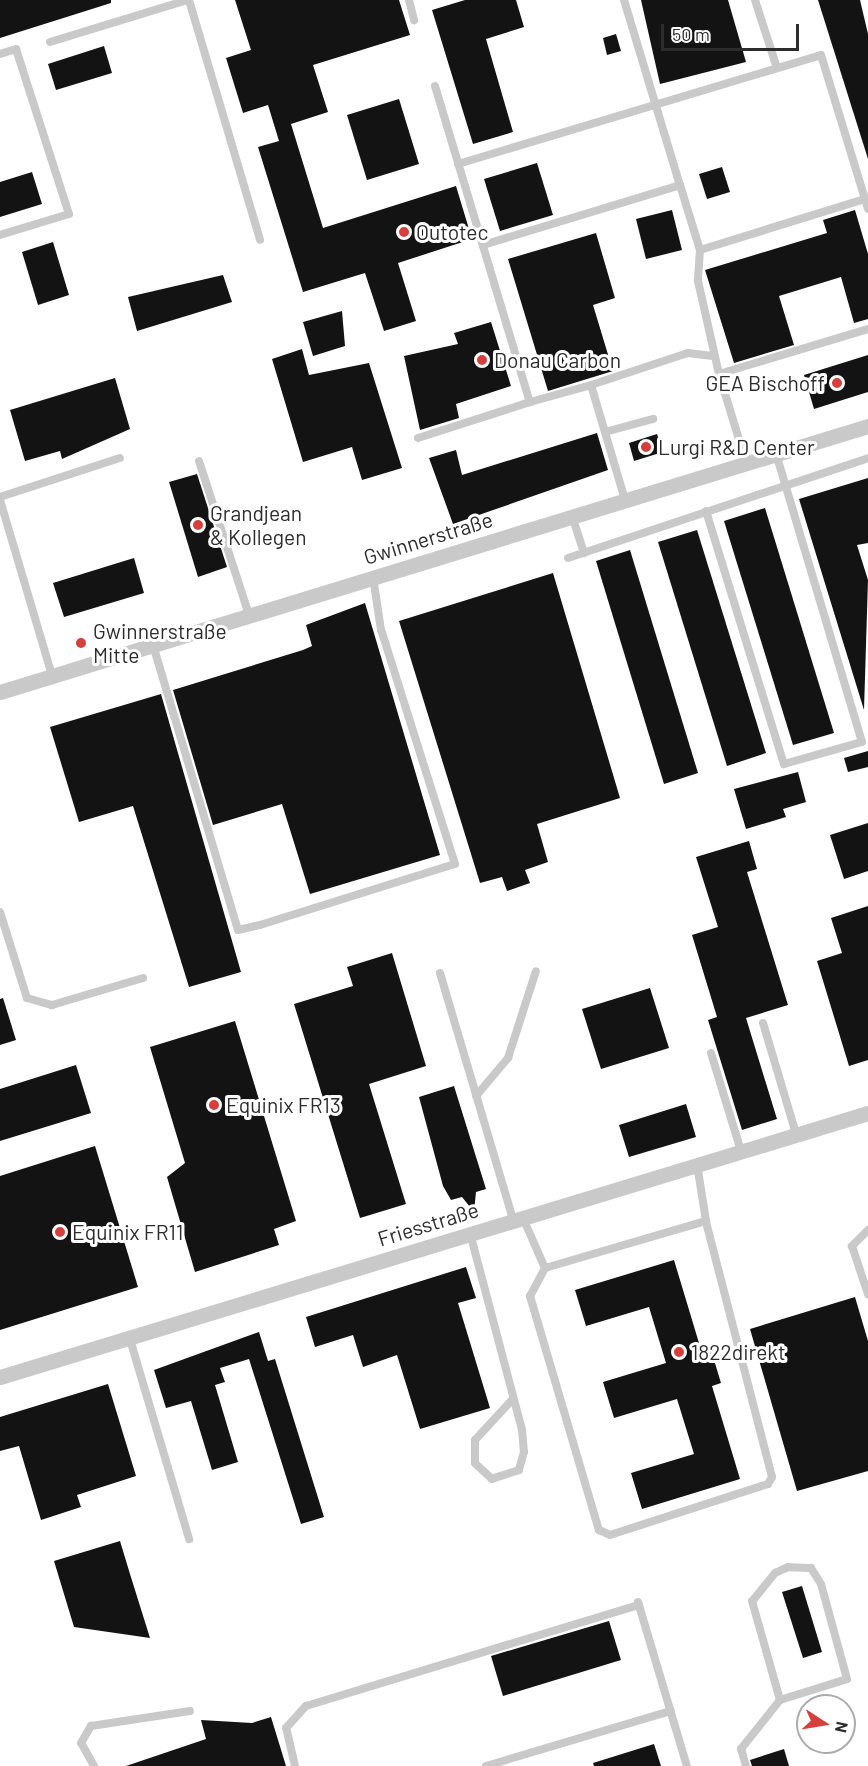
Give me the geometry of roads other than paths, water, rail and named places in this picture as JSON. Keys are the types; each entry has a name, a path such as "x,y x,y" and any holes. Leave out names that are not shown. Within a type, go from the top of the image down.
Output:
{"street":[{"name":"Gwinnerstraße","path":"0,692 868,426"},
{"name":"Friesstraße","path":"0,1377 868,1113"}],"lane":[{"path":"50,42 188,0 260,240"},
{"path":"409,0 414,20"},
{"path":"624,0 700,250 698,281 713,356 741,446"},
{"path":"755,0 777,68"},
{"path":"0,54 16,49 69,214 0,235"},
{"path":"458,164 821,55 868,209"},
{"path":"435,86 530,402"},
{"path":"483,245 680,185"},
{"path":"700,250 865,199"},
{"path":"719,374 868,329"},
{"path":"418,438 688,353 713,356"},
{"path":"591,385 625,500"},
{"path":"605,432 653,419"},
{"path":"706,511 784,764 862,742 776,454"},
{"path":"52,676 0,499 120,458"},
{"path":"568,558 706,511 785,488 868,458"},
{"path":"199,461 249,615"},
{"path":"572,516 584,553"},
{"path":"153,645 238,930 270,922 455,864 381,630 373,577"},
{"path":"0,912 27,998 52,1005 143,978"},
{"path":"476,1096 508,1058 536,971"},
{"path":"440,973 476,1096 518,1219 545,1268"},
{"path":"763,1023 796,1134"},
{"path":"711,1053 741,1151"},
{"path":"697,1164 706,1221 772,1477 768,1484 610,1535 599,1530 530,1296 545,1268 706,1221"},
{"path":"868,1230 852,1246 868,1294"},
{"path":"470,1233 513,1399 523,1462 511,1476 492,1479 475,1463 475,1440 513,1399"},
{"path":"129,1336 189,1539"},
{"path":"746,1766 741,1749 780,1700 847,1679 821,1584 811,1568 775,1573 753,1601 780,1700"},
{"path":"295,1766 286,1728 306,1706 639,1603 687,1766"},
{"path":"94,1766 81,1743 92,1726 190,1711"},
{"path":"486,1766 671,1711"}],"place":[{"name":"Outotec","path":"404,232"},
{"name":"Donau Carbon","path":"482,360"},
{"name":"GEA Bischoff","path":"837,383"},
{"name":"Lurgi R&D Center","path":"646,447"},
{"name":"Grandjean & Kollegen","path":"198,525"},
{"name":"Gwinnerstraße Mitte","path":"81,643"},
{"name":"Equinix FR13","path":"214,1105"},
{"name":"Equinix FR11","path":"60,1232"},
{"name":"1822direkt","path":"679,1352"}]}
